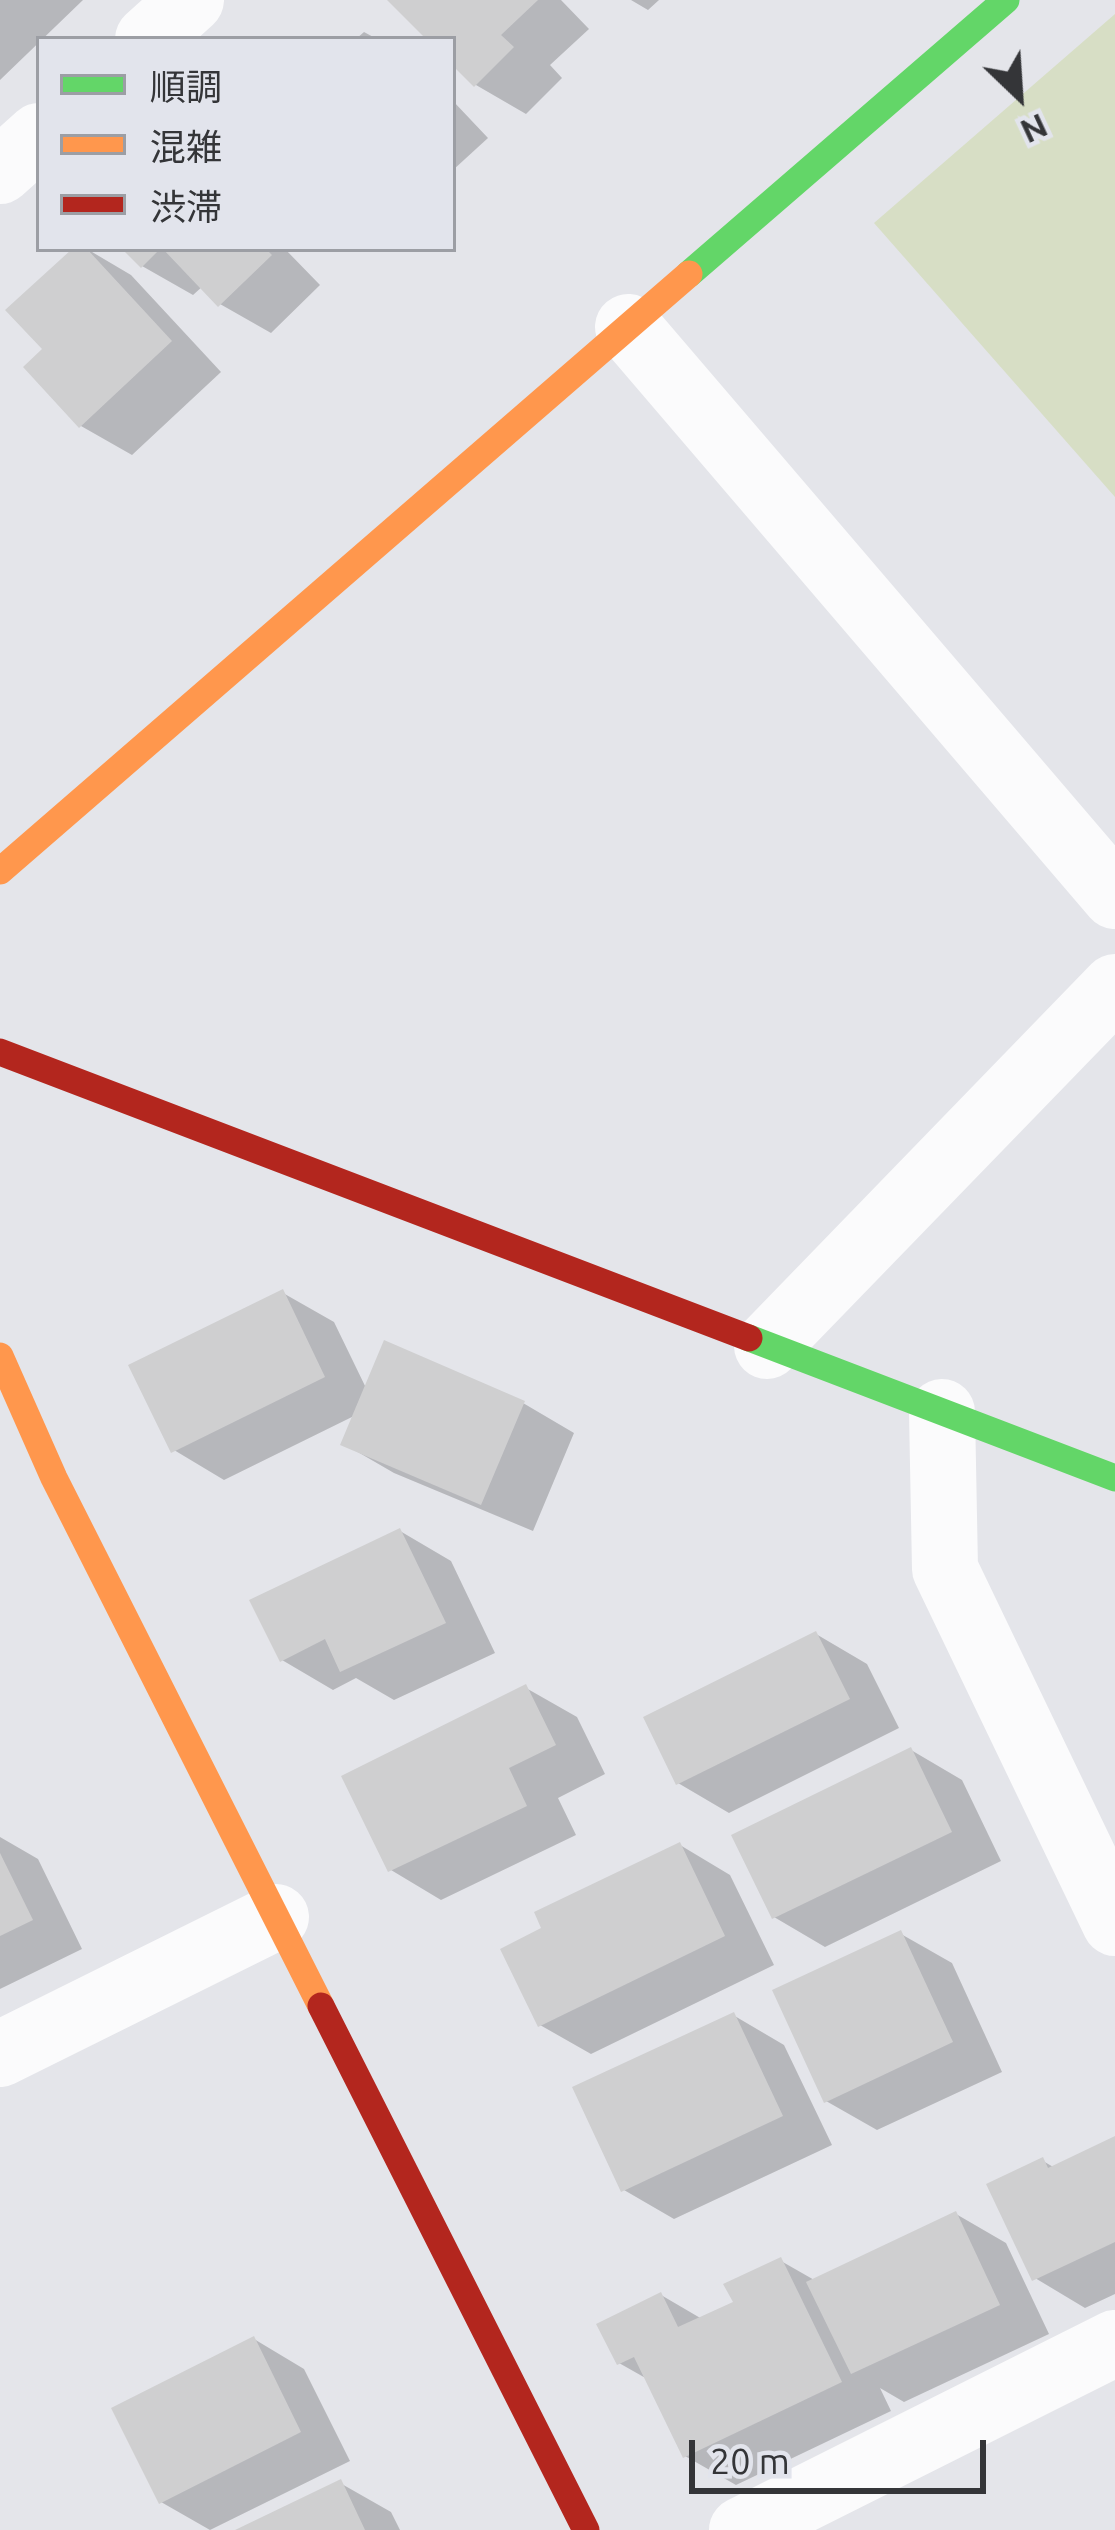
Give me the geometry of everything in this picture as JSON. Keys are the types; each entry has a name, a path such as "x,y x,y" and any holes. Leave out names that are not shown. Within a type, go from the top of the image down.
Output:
{"street":[{"path":"151,36 191,0"},
{"path":"0,871 1006,0"},
{"path":"0,171 36,139"},
{"path":"628,327 1115,896"},
{"path":"767,1346 1115,986"},
{"path":"0,1052 1115,1478"},
{"path":"0,1356 54,1478 586,2530"},
{"path":"942,1412 945,1569 1115,1923"},
{"path":"0,2054 276,1917"},
{"path":"742,2530 1115,2343"}],"green space":[{"path":"1115,14 1115,497 874,223"}],"building":[{"path":"387,0 538,0 501,35 514,47 474,87 456,69 456,36 423,36"},
{"path":"69,252 90,252 172,341 79,428 23,367 42,349 5,310"},
{"path":"125,252 157,252 141,268"},
{"path":"166,252 272,255 218,307"},
{"path":"283,1289 325,1377 171,1453 128,1365"},
{"path":"384,1340 525,1401 481,1505 340,1445"},
{"path":"400,1528 446,1623 340,1672 325,1639 280,1662 249,1600"},
{"path":"816,1631 850,1699 676,1785 643,1717"},
{"path":"526,1684 556,1745 509,1768 527,1806 388,1872 341,1776"},
{"path":"911,1747 952,1832 772,1919 731,1835"},
{"path":"680,1842 725,1936 538,2027 500,1949 541,1928 534,1912"},
{"path":"0,1853 33,1920 0,1936"},
{"path":"901,1930 953,2042 824,2103 772,1990"},
{"path":"734,2012 783,2116 621,2192 572,2087"},
{"path":"1115,2136 1115,2242 1032,2281 986,2184 1043,2157 1048,2168"},
{"path":"956,2211 1000,2305 851,2374 806,2282"},
{"path":"781,2257 842,2382 683,2458 634,2357 617,2365 596,2324 661,2292 678,2327 733,2302 723,2284"},
{"path":"254,2336 301,2432 159,2504 111,2408"},
{"path":"341,2479 365,2530 235,2530"}],"traffic: fast":[{"path":"689,274 1006,0"},
{"path":"749,1338 1115,1478"}],"traffic: slow":[{"path":"0,871 689,274"},
{"path":"0,1356 54,1478 321,2006"}],"traffic: jam":[{"path":"0,1052 749,1338"},
{"path":"321,2006 586,2530"}]}
